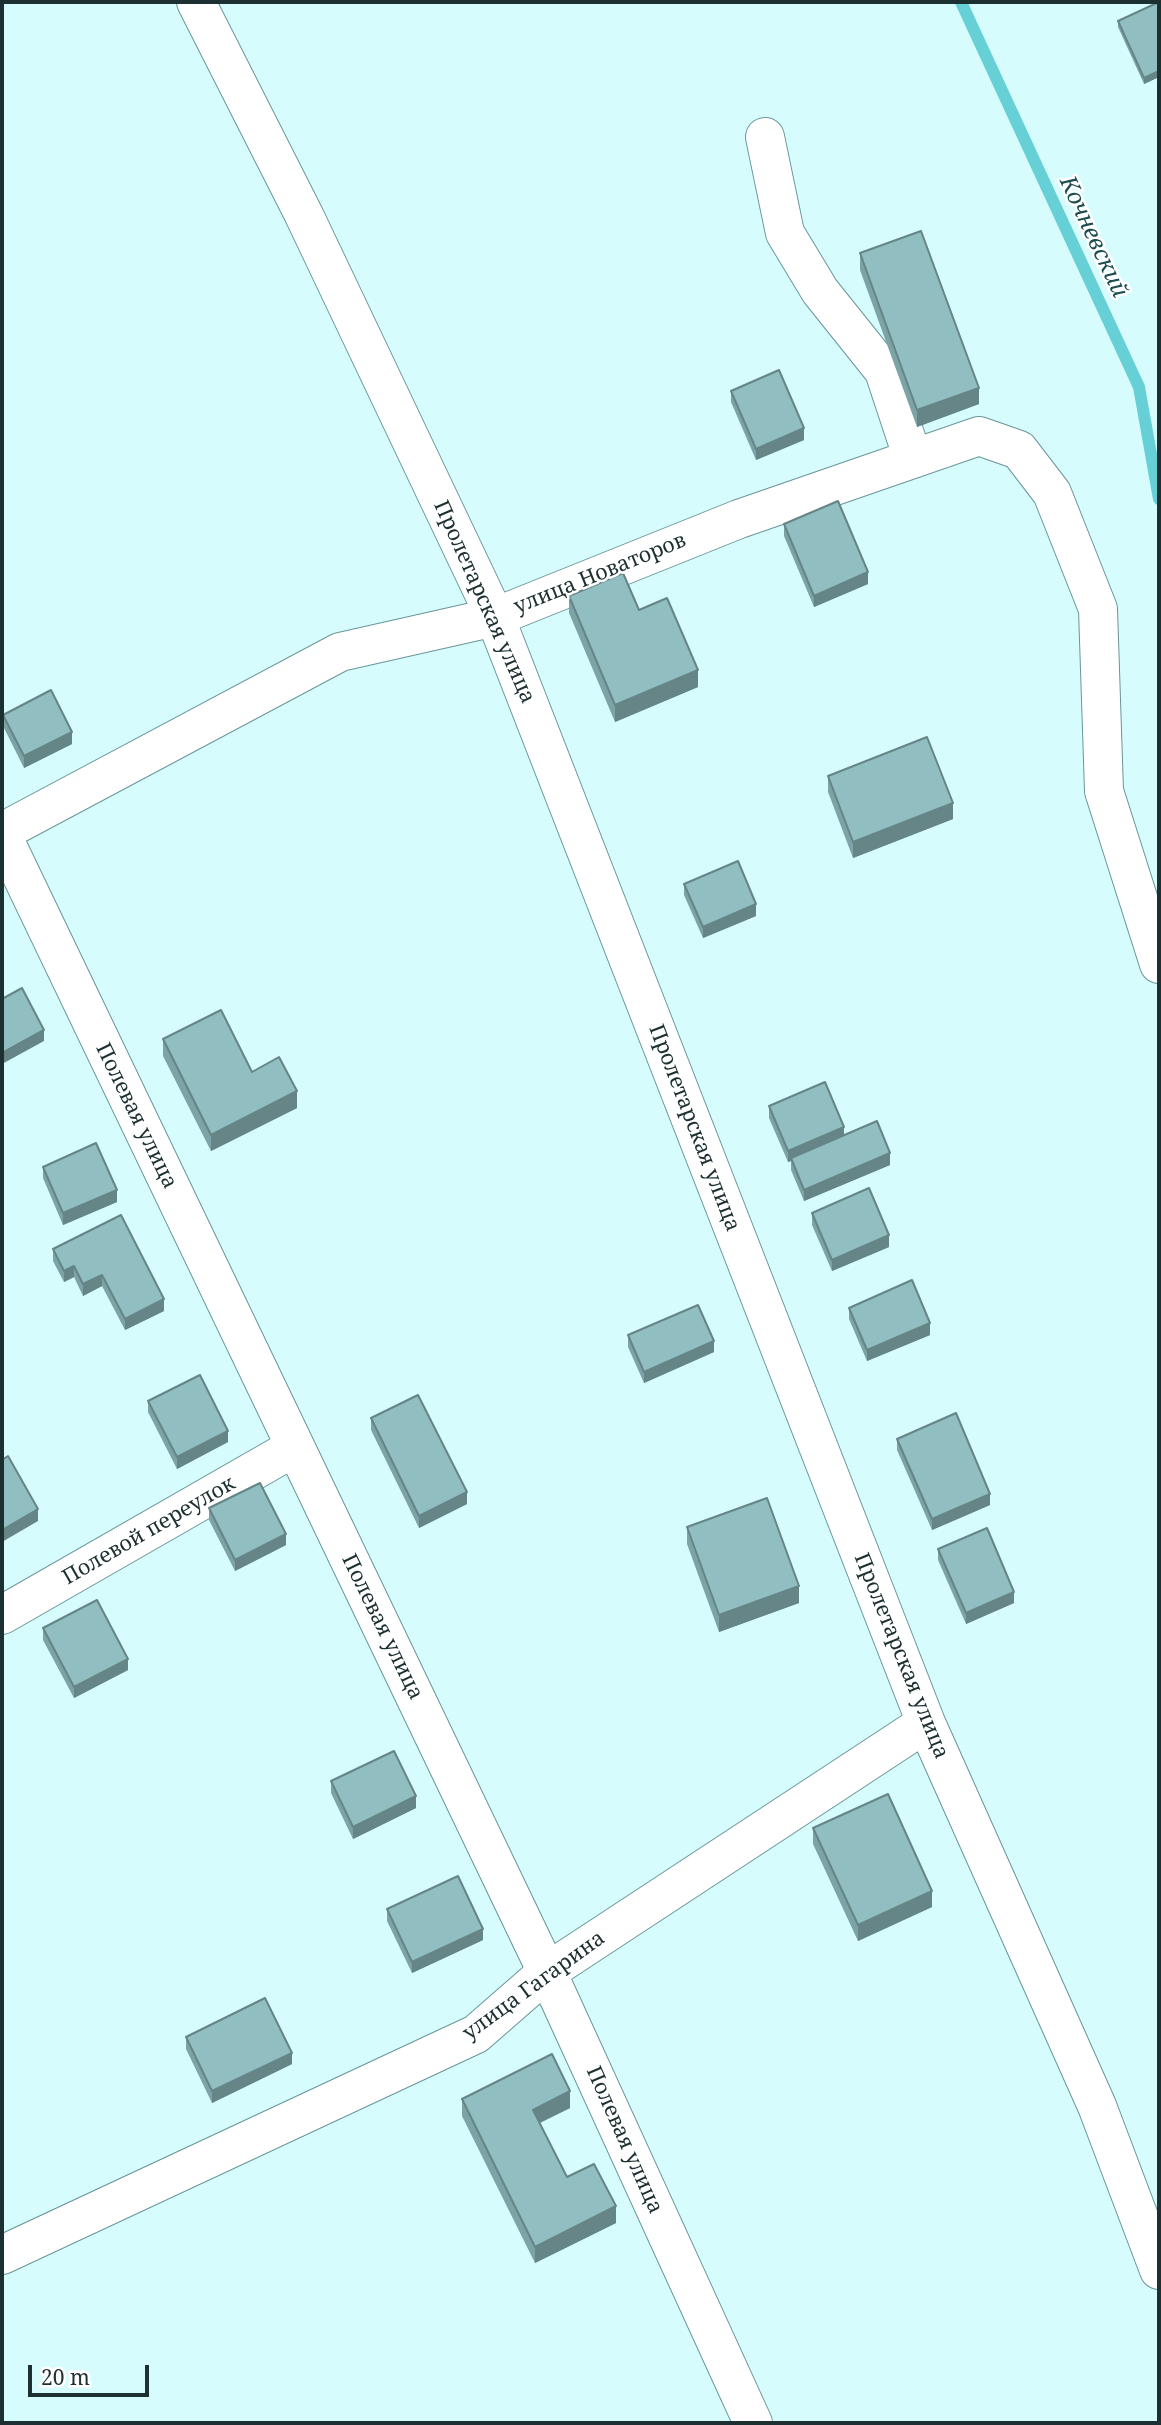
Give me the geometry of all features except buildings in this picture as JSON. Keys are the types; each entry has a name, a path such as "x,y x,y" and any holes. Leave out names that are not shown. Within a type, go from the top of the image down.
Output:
{"street":[{"name":"Пролетарская улица","path":"196,2 304,215 495,617 926,1723 1097,2106 1159,2270"},
{"path":"765,137 785,233 820,291 884,371 913,459"},
{"name":"улица Новаторов","path":"2,834 340,652 495,617 739,519 979,436 1019,450 1052,493 1098,609 1104,791 1159,964"},
{"name":"Полевая улица","path":"2,834 547,1972 753,2423"},
{"name":"Полевой переулок","path":"2,1615 295,1447"},
{"name":"улица Гагарина","path":"2,2255 476,2035 547,1972 926,1723"}],"waterway":[{"name":"Кочневский","path":"961,2 1139,387 1159,499"}]}
